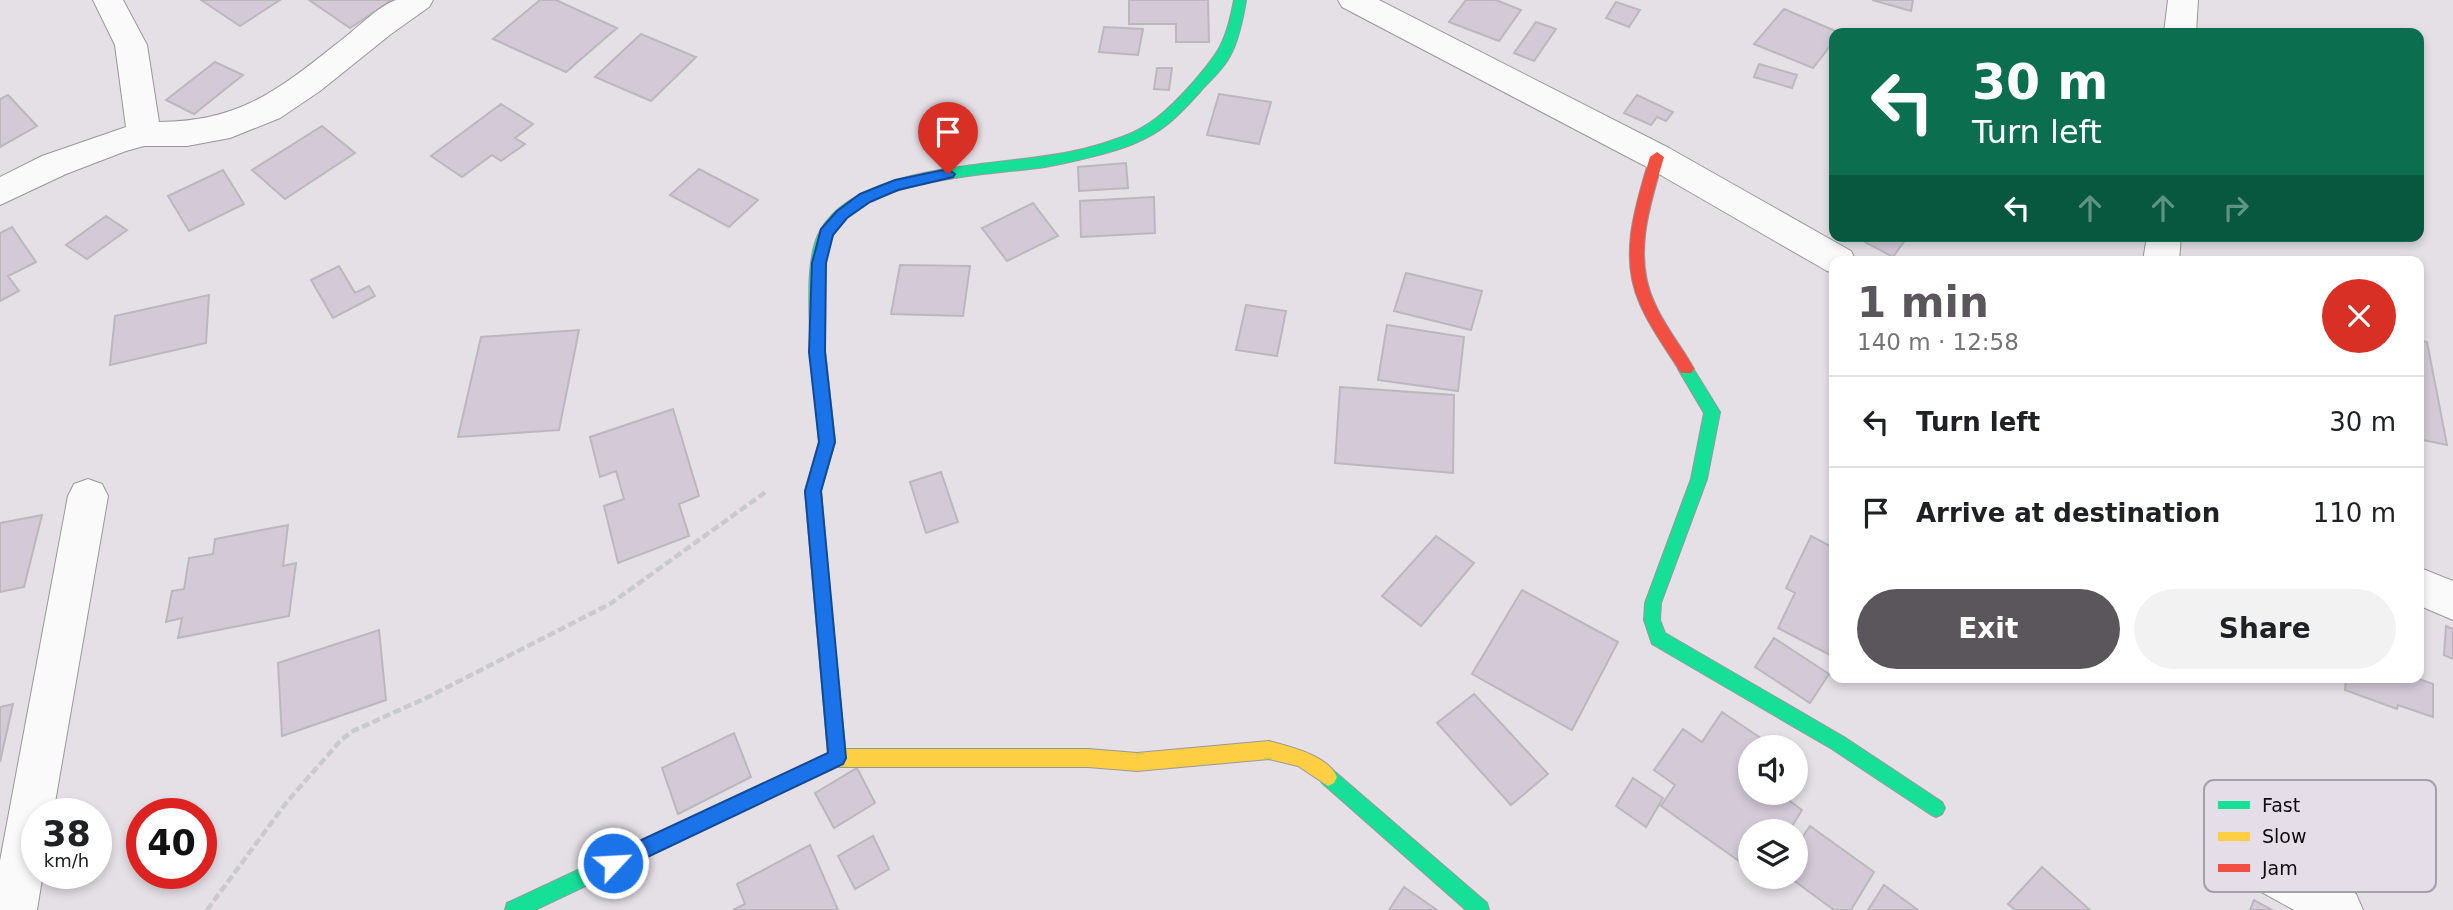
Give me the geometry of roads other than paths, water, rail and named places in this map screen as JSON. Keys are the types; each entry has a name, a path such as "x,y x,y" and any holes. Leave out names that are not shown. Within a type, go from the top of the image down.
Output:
{"street":[{"path":"107,0 131,45 144,134"},
{"path":"0,192 54,165 118,141 144,134 187,134 230,126 268,110 309,83 380,26 418,0"},
{"path":"837,758 813,491 827,442 817,352 819,263 826,233 842,214 865,198 895,185 948,174 1048,161 1127,141 1167,120 1224,56 1236,23 1240,0"},
{"path":"1353,0 1657,157 1830,256"},
{"path":"2180,28 2183,0"},
{"path":"1657,157 1639,217 1637,271 1646,302 1712,412 1699,479 1653,603 1652,620 1658,638 1838,743 1936,808"},
{"path":"14,910 88,496"},
{"path":"2424,588 2453,601"},
{"path":"514,910 837,758 1088,758 1137,762 1269,750 1302,759 1321,771 1480,910"},
{"path":"2307,892 2340,910"}]}
